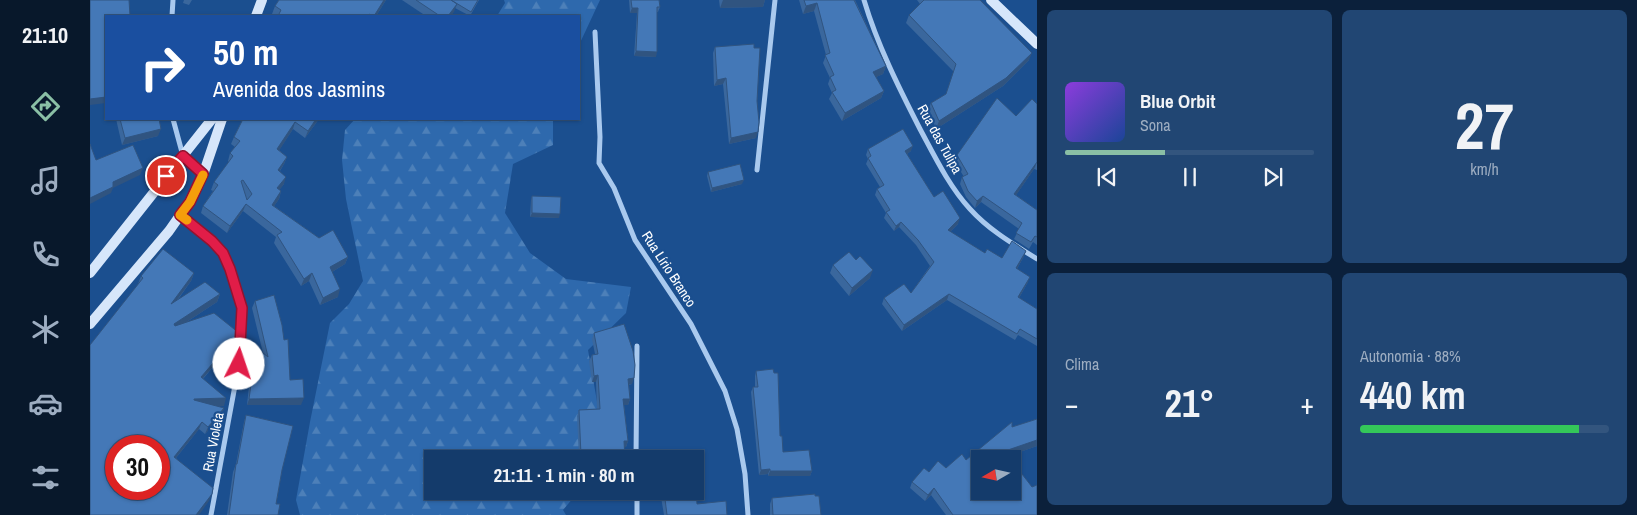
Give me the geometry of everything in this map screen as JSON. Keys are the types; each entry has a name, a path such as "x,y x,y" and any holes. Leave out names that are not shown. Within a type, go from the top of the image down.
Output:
{"street":[{"path":"172,15 173,0"},
{"path":"256,15 262,0"},
{"path":"757,170 775,0"},
{"name":"Rua das Tulipa","path":"864,0 869,17 905,99 942,170 969,208 990,229 1037,259"},
{"path":"991,0 1037,44"},
{"name":"Rua Lírio Branco","path":"595,32 600,137 599,163 614,188 635,240 691,324 725,391 738,429 748,515"},
{"path":"174,120 183,156 203,174"},
{"path":"90,273 211,120"},
{"path":"90,324 190,202 203,174 222,120"},
{"name":"Rua Violeta","path":"180,215 212,241 223,253 242,308 239,364 211,515"},
{"path":"636,346 636,450"},
{"path":"637,500 637,515"}],"green space":[{"path":"504,0 600,0 580,43 580,15 498,15 505,3"},
{"path":"354,120 553,120 553,145 513,164 505,213 530,253 566,279 631,287 626,313 588,350 605,450 424,450 424,500 571,500 563,510 566,515 300,515 296,500 330,323 349,304 363,281 346,199 342,160 345,130"}],"building":[{"path":"90,0 129,0 130,15 105,15 105,97 90,99"},
{"path":"279,0 384,0 375,15 278,15 281,10 275,6"},
{"path":"416,0 451,0 457,4 449,15 438,15"},
{"path":"451,0 478,0 471,12"},
{"path":"631,0 659,0 660,7 657,7 657,52 636,51 638,8 632,8"},
{"path":"804,0 854,0 886,66 873,72 884,91 845,113 832,92 836,90 830,77 834,75 825,55 830,53 817,3 806,6"},
{"path":"924,0 980,0 1032,53 1006,78 939,121 931,103 946,94 956,64 909,15"},
{"path":"754,44 754,48 760,48 757,101 758,132 731,138 726,78 717,80 715,47"},
{"path":"997,98 1016,116 1032,99 1037,104 1037,162 1014,194 1037,210 1037,237 1035,236 1031,242 1016,233 1022,223 983,196 977,201 968,191 962,177 968,174 957,155"},
{"path":"120,120 159,120 161,129 125,138"},
{"path":"242,120 315,120 308,131 295,122 277,149 287,157 278,170 286,177 277,188 281,191 272,205 319,238 333,230 348,257 330,267 340,289 323,298 312,273 304,279 277,235 282,232 246,204 230,226 203,206 218,185 214,182 233,156 230,153 240,141 234,137","holes":["243,180 252,194 247,200 241,181"]},
{"path":"903,129 913,146 905,151 934,197 943,191 960,218 948,230 985,253 987,249 1002,258 1012,241 1026,251 1016,268 1030,277 1018,297 1037,309 1037,339 1020,329 1017,334 949,294 904,325 884,298 904,284 911,293 934,262 918,240 901,222 896,226 886,212 890,210 877,189 884,185 868,158 871,156 868,149"},
{"path":"90,144 96,160 133,145 143,168 113,182 113,187 90,198"},
{"path":"740,164 744,180 712,188 708,172"},
{"path":"532,196 561,197 560,214 532,213"},
{"path":"163,249 194,273 171,304 205,282 220,294 174,324 175,326 214,313 239,333 237,357 226,348 201,377 226,398 194,399 224,408 208,427 202,422 174,457 213,488 212,494 196,515 90,515 90,345 143,278 141,276"},
{"path":"849,252 856,260 860,256 873,270 852,288 833,265"},
{"path":"274,295 284,340 288,339 290,380 303,379 304,398 249,399 253,370 245,364 247,340 268,357 255,301"},
{"path":"624,324 633,351 634,378 628,379 630,399 623,399 628,441 624,441 624,450 581,450 579,410 600,409 598,375 594,376 592,355 598,354 594,333"},
{"path":"773,369 774,373 778,373 780,436 782,436 783,452 809,450 812,471 761,470 753,387 758,387 756,371"},
{"path":"246,415 293,426 276,504 280,504 278,515 229,515 236,464"},
{"path":"1037,419 1037,440 1008,450 978,450 1012,422 1012,427"},
{"path":"962,454 966,460 971,456 971,500 1021,500 1021,473 1032,487 1037,485 1037,515 953,515 934,488 928,495 912,482 924,468 929,472 938,461 946,468"},
{"path":"815,494 815,496 819,496 821,515 773,515 772,498"},
{"path":"665,500 697,500 697,504 726,501 727,515 667,515"}],"slow traffic":[{"path":"187,220 180,215 190,202 203,175"}],"route":[{"path":"166,176 183,156 203,174 190,202 180,215 212,241 223,253 230,269 242,308 239,364"}]}
